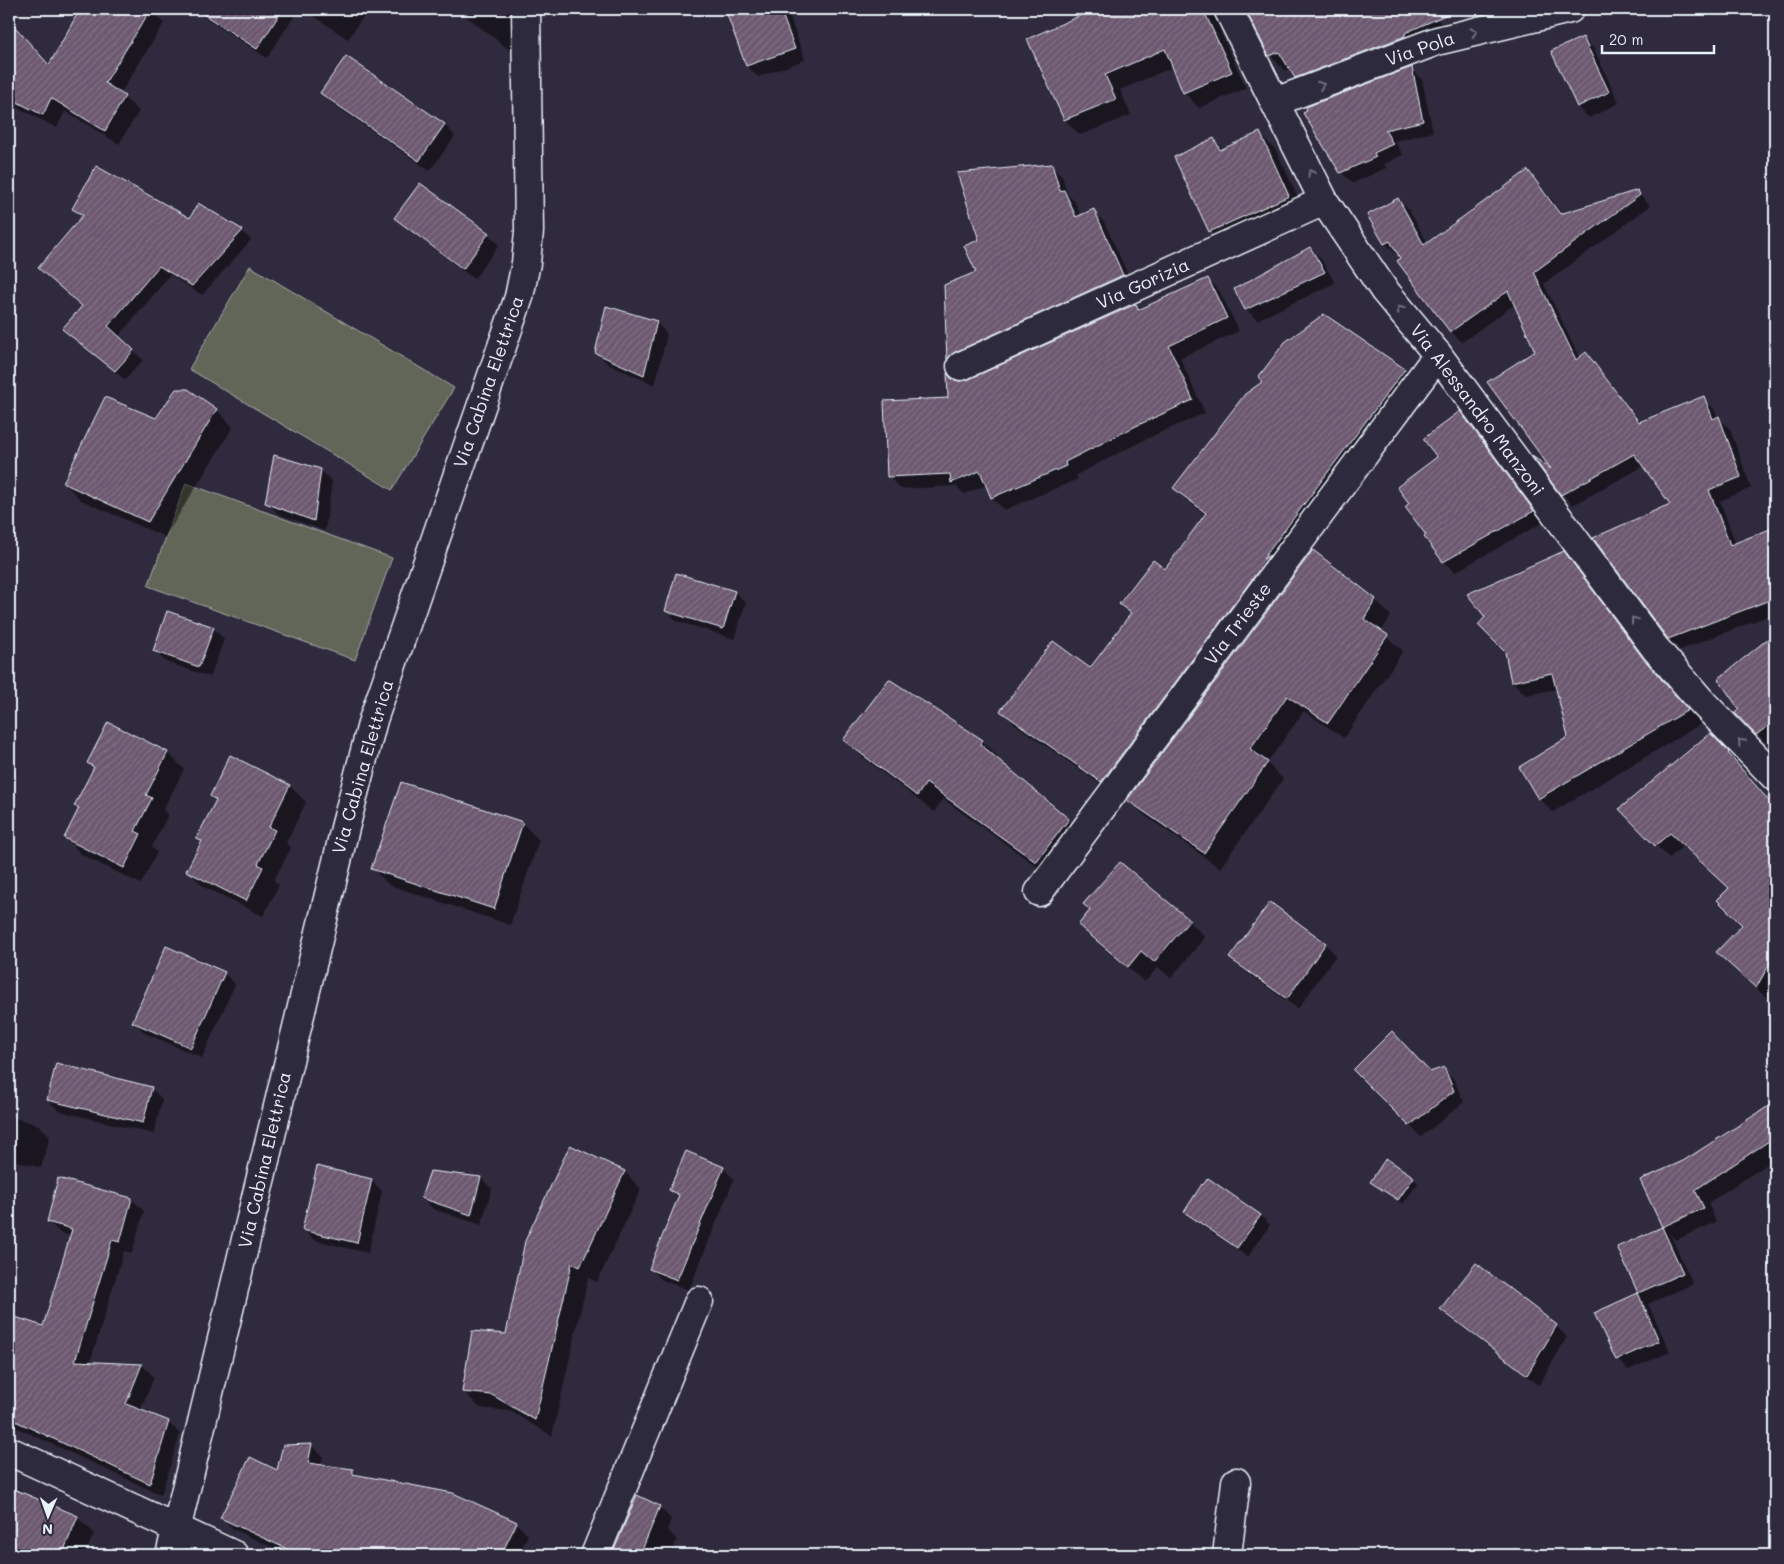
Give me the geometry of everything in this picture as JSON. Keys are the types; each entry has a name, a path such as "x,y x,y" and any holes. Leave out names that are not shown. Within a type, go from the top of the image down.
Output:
{"street":[{"name":"Via Cabina Elettrica","path":"170,1555 345,828 373,720 519,297 526,263 529,231 526,9"},
{"name":"Via Alessandro Manzoni","path":"1228,9 1324,201 1384,290 1438,356 1655,648 1775,778"},
{"name":"Via Pola","path":"1275,102 1437,41 1570,9"},
{"name":"Via Gorizia","path":"961,366 1324,201"},
{"name":"Via Trieste","path":"1039,892 1438,356"},
{"path":"596,1555 698,1301"},
{"path":"9,1450 234,1555"},
{"path":"1227,1555 1236,1482"}],"green space":[{"path":"250,266 454,388 392,490 189,369"},
{"path":"186,483 392,558 355,660 148,586"}],"building":[{"path":"80,9 151,9 105,83 125,96 105,131 51,98 43,115 9,98 9,20 49,65"},
{"path":"195,9 283,9 257,49"},
{"path":"725,9 780,9 795,49 746,66"},
{"path":"1095,9 1203,9 1232,72 1183,93 1165,49 1105,75 1116,99 1064,120 1027,39"},
{"path":"1245,9 1459,9 1405,33 1405,36 1295,78 1279,52 1269,56"},
{"path":"1583,37 1609,92 1577,107 1551,51"},
{"path":"346,56 445,124 419,161 320,93"},
{"path":"1412,67 1423,121 1385,130 1393,144 1374,153 1376,157 1340,173 1303,113 1307,111 1306,107"},
{"path":"1260,132 1289,196 1209,232 1174,157 1214,138 1220,150"},
{"path":"1052,164 1060,191 1064,190 1076,217 1094,209 1123,275 955,352 947,361 944,285 976,272 964,246 979,240 957,173"},
{"path":"96,166 190,218 198,203 243,230 192,286 159,266 108,326 134,350 115,371 62,329 82,306 38,268 83,215 72,209"},
{"path":"1528,170 1560,214 1638,190 1640,195 1534,272 1576,360 1586,352 1639,422 1704,396 1713,419 1719,416 1741,477 1709,490 1730,545 1770,529 1775,551 1775,598 1668,639 1593,538 1670,504 1634,454 1561,495 1532,456 1551,469 1487,382 1535,351 1508,291 1450,332 1397,261 1400,258 1390,241 1384,244 1367,215 1398,198 1424,245"},
{"path":"420,183 489,233 463,269 394,218"},
{"path":"1310,247 1325,272 1245,310 1234,289"},
{"path":"1208,278 1227,318 1169,346 1193,400 1065,462 1066,466 991,498 980,471 951,483 950,474 887,477 884,401 948,398 947,373 952,379 959,381 967,380 1136,304 1138,310"},
{"path":"606,306 657,321 644,375 595,353"},
{"path":"1324,314 1405,369 1263,559 1270,555 1101,782 1000,711 1053,641 1090,668 1131,613 1119,604 1153,560 1165,569 1206,513 1173,488 1245,394 1262,382 1259,376 1285,342"},
{"path":"176,389 188,389 217,409 148,522 63,483 105,397 156,418"},
{"path":"1460,411 1534,511 1443,562 1405,507 1409,503 1397,487 1437,457 1423,439"},
{"path":"274,455 321,469 314,521 265,503"},
{"path":"1313,550 1376,599 1364,619 1388,635 1328,723 1287,696 1250,749 1268,762 1204,853 1127,800"},
{"path":"1564,551 1642,657 1688,710 1538,799 1519,767 1568,737 1552,673 1511,682 1505,652 1478,625 1485,617 1467,594"},
{"path":"676,573 735,591 723,629 665,611"},
{"path":"167,611 214,627 199,667 153,651"},
{"path":"1775,633 1775,721 1756,735 1735,713 1739,709 1718,679"},
{"path":"889,679 983,740 980,744 1069,819 1036,862 926,783 917,796 843,740"},
{"path":"108,722 168,752 146,795 152,798 135,831 141,834 124,868 64,838 79,808 74,806 94,767 87,763"},
{"path":"1710,733 1729,752 1775,808 1775,958 1774,956 1756,988 1716,952 1742,925 1717,900 1729,888 1670,833 1655,846 1619,809"},
{"path":"230,755 290,785 269,827 275,830 258,864 263,867 246,901 186,871 202,841 196,839 216,800 210,796"},
{"path":"401,782 523,822 494,909 371,869"},
{"path":"1120,862 1190,920 1154,962 1141,951 1128,967 1078,925 1090,910 1083,904"},
{"path":"1270,902 1326,943 1287,999 1229,958"},
{"path":"166,946 225,972 191,1048 132,1022"},
{"path":"1392,1031 1430,1072 1444,1067 1454,1091 1409,1126 1353,1070"},
{"path":"56,1063 152,1087 143,1123 47,1100"},
{"path":"1775,1102 1775,1137 1695,1190 1704,1208 1662,1227 1640,1180 1683,1161"},
{"path":"570,1145 625,1171 580,1267 572,1263 535,1420 492,1395 462,1392 472,1331 506,1334 525,1241"},
{"path":"686,1151 724,1167 677,1280 649,1269 679,1195 669,1190"},
{"path":"1386,1158 1414,1177 1398,1200 1370,1182"},
{"path":"317,1166 372,1179 357,1243 302,1230"},
{"path":"430,1171 481,1177 471,1215 421,1198"},
{"path":"58,1178 132,1198 120,1242 112,1240 75,1361 142,1364 126,1404 169,1421 150,1484 9,1418 9,1315 43,1326 72,1229 47,1222"},
{"path":"1208,1178 1261,1215 1237,1248 1184,1212"},
{"path":"1662,1227 1683,1273 1638,1293 1617,1247"},
{"path":"1476,1263 1557,1325 1527,1375 1440,1309"},
{"path":"1638,1293 1659,1341 1616,1360 1594,1313"},
{"path":"312,1444 308,1463 353,1469 353,1474 453,1493 517,1522 501,1555 300,1555 220,1518 250,1457 277,1470 283,1445"},
{"path":"9,1487 78,1516 62,1555 23,1555 9,1550"},
{"path":"637,1495 660,1506 640,1555 612,1555"}]}
